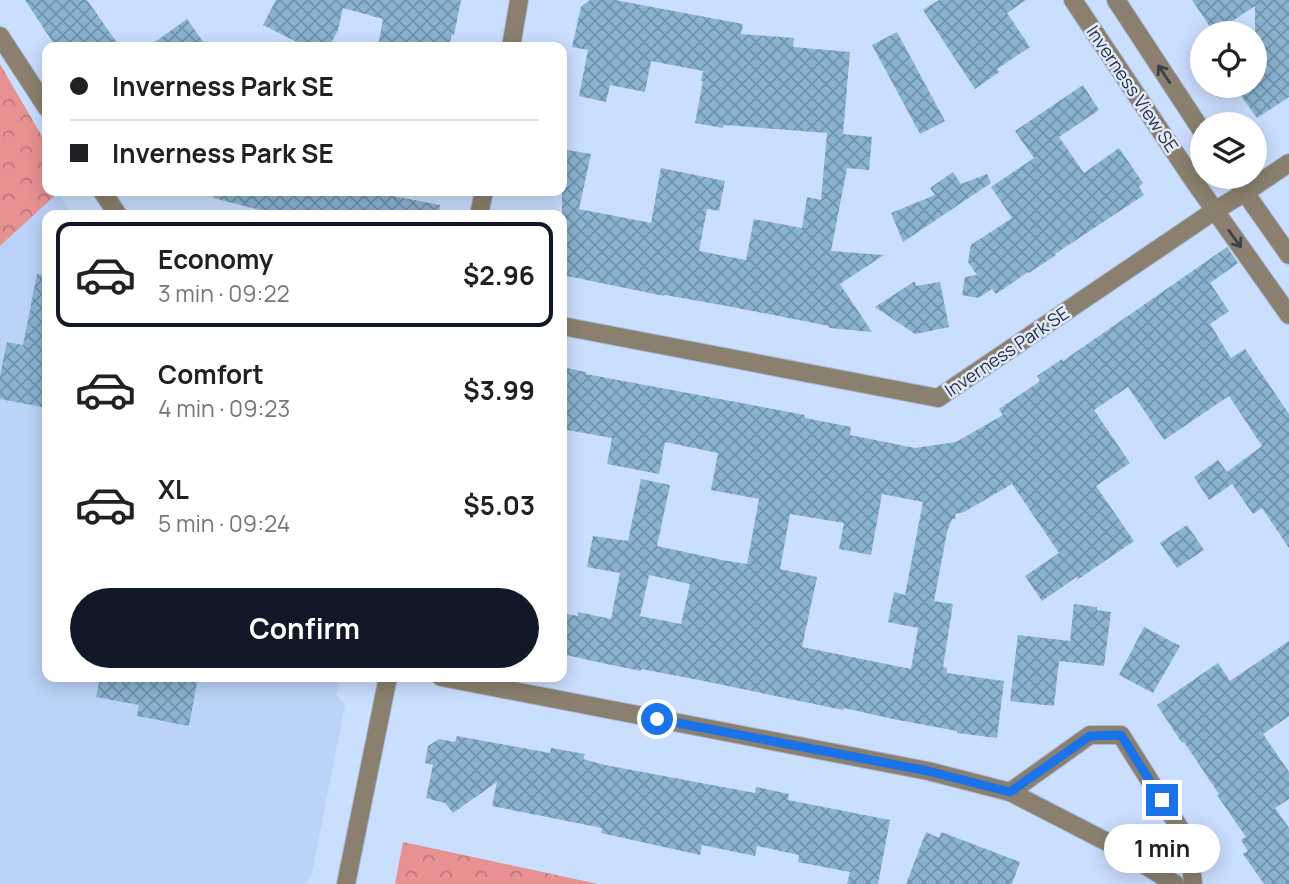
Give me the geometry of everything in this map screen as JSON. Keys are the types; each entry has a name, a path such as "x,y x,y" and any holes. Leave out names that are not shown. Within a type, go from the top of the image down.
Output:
{"street":[{"path":"512,42 519,0"},
{"name":"Inverness View SE","path":"1073,0 1214,211 1289,315"},
{"name":"Inverness View SE","path":"1116,0 1190,113"},
{"path":"0,36 42,99"},
{"name":"Inverness Park SE","path":"567,327 938,398 1289,163"},
{"path":"1244,189 1289,255"},
{"path":"346,884 387,682"},
{"path":"467,682 928,771 1010,792 1115,846 1175,884"},
{"path":"1010,792 1090,736 1121,735 1189,843 1193,884"}],"shaded area":[{"path":"54,196 62,196 68,210 42,210 42,682 339,682 336,695 345,705 311,877 304,884 0,884 0,246"}],"green space":[{"path":"0,64 42,136 42,196 55,196 0,246"},
{"path":"403,842 598,884 395,884"}],"building":[{"path":"25,0 87,0 116,42 53,42"},
{"path":"276,0 461,0 450,42 379,42 383,19 343,8 338,30 332,42 297,42 263,25"},
{"path":"590,0 615,0 743,24 741,34 794,38 793,47 850,52 843,134 872,137 869,170 847,168 831,251 884,255 840,284 872,332 829,328 567,276 567,210 562,210 562,196 567,196 567,150 591,154 579,209 651,223 661,168 725,181 719,211 707,209 699,251 746,260 754,219 802,228 807,197 821,200 827,133 724,125 723,128 695,123 703,71 651,61 645,92 610,85 606,102 579,96 588,50 572,47 581,7"},
{"path":"939,0 1026,0 1007,13 1030,47 997,69 999,72 975,89 923,10"},
{"path":"1192,0 1289,0 1289,97 1266,112 1253,112 1243,98 1267,98 1267,21 1255,21 1255,6 1232,21 1206,21"},
{"path":"187,19 203,42 155,42"},
{"path":"897,32 945,121 920,134 872,45"},
{"path":"1083,85 1099,110 1059,137 1084,173 1119,148 1143,183 1139,187 1144,195 996,294 992,289 978,298 962,295 965,277 977,275 968,262 971,245 1012,218 991,187 1034,158 1015,131"},
{"path":"953,172 961,184 987,174 991,183 903,242 891,213 935,195 930,188"},
{"path":"394,196 440,205 440,210 260,210 213,198"},
{"path":"1227,247 1238,263 1210,283 1229,311 1210,324 1231,358 1245,349 1289,414 1289,548 1262,508 1253,514 1232,484 1209,500 1194,477 1218,460 1227,472 1262,446 1229,396 1164,440 1128,387 1094,410 1130,463 1096,486 1134,541 1042,601 1025,576 1059,553 1012,484 964,512 955,514 956,519 952,519 947,532 934,601 953,604 943,667 947,668 947,673 1004,681 997,738 957,733 844,708 843,710 567,655 567,614 578,616 578,612 611,619 620,573 587,567 593,536 628,541 641,479 670,485 657,546 722,560 747,564 759,499 711,490 718,453 665,442 659,474 607,464 612,438 567,430 567,368 586,374 805,415 805,418 851,427 850,435 915,448 956,442 1003,415 999,409 1040,381 1037,376 1062,359 1063,361","holes":["882,494 923,502 905,595 894,592 888,622 918,628 911,669 802,647 817,577 780,569 790,514 844,523 839,549 871,555","649,575 690,584 681,624 640,616"]},
{"path":"37,274 42,274 42,407 0,399 0,375 7,342 23,345"},
{"path":"915,281 916,286 940,282 949,327 915,334 875,307"},
{"path":"1187,525 1204,550 1177,568 1160,543"},
{"path":"1074,604 1111,612 1104,666 1059,661 1054,706 1010,701 1018,635 1070,641"},
{"path":"1144,627 1180,646 1153,693 1119,675"},
{"path":"1289,641 1289,716 1263,734 1289,772 1289,799 1275,808 1289,828 1289,884 1264,884 1243,854 1248,851 1241,840 1246,837 1157,705 1218,663 1230,681"},
{"path":"99,682 197,682 189,726 137,716 139,705 96,697"},
{"path":"457,736 550,753 551,748 585,754 583,759 605,765 755,793 756,787 789,794 788,800 890,820 878,884 847,884 850,872 798,862 799,855 757,846 755,856 702,845 700,855 601,833 602,828 492,806 497,782 453,813 445,803 426,798 433,765 425,763 428,746 439,739 455,742"},
{"path":"926,832 939,838 941,832 1020,862 1012,884 906,884"}],"route":[{"path":"657,719 928,771 1010,792 1090,736 1121,735 1162,800"}]}
